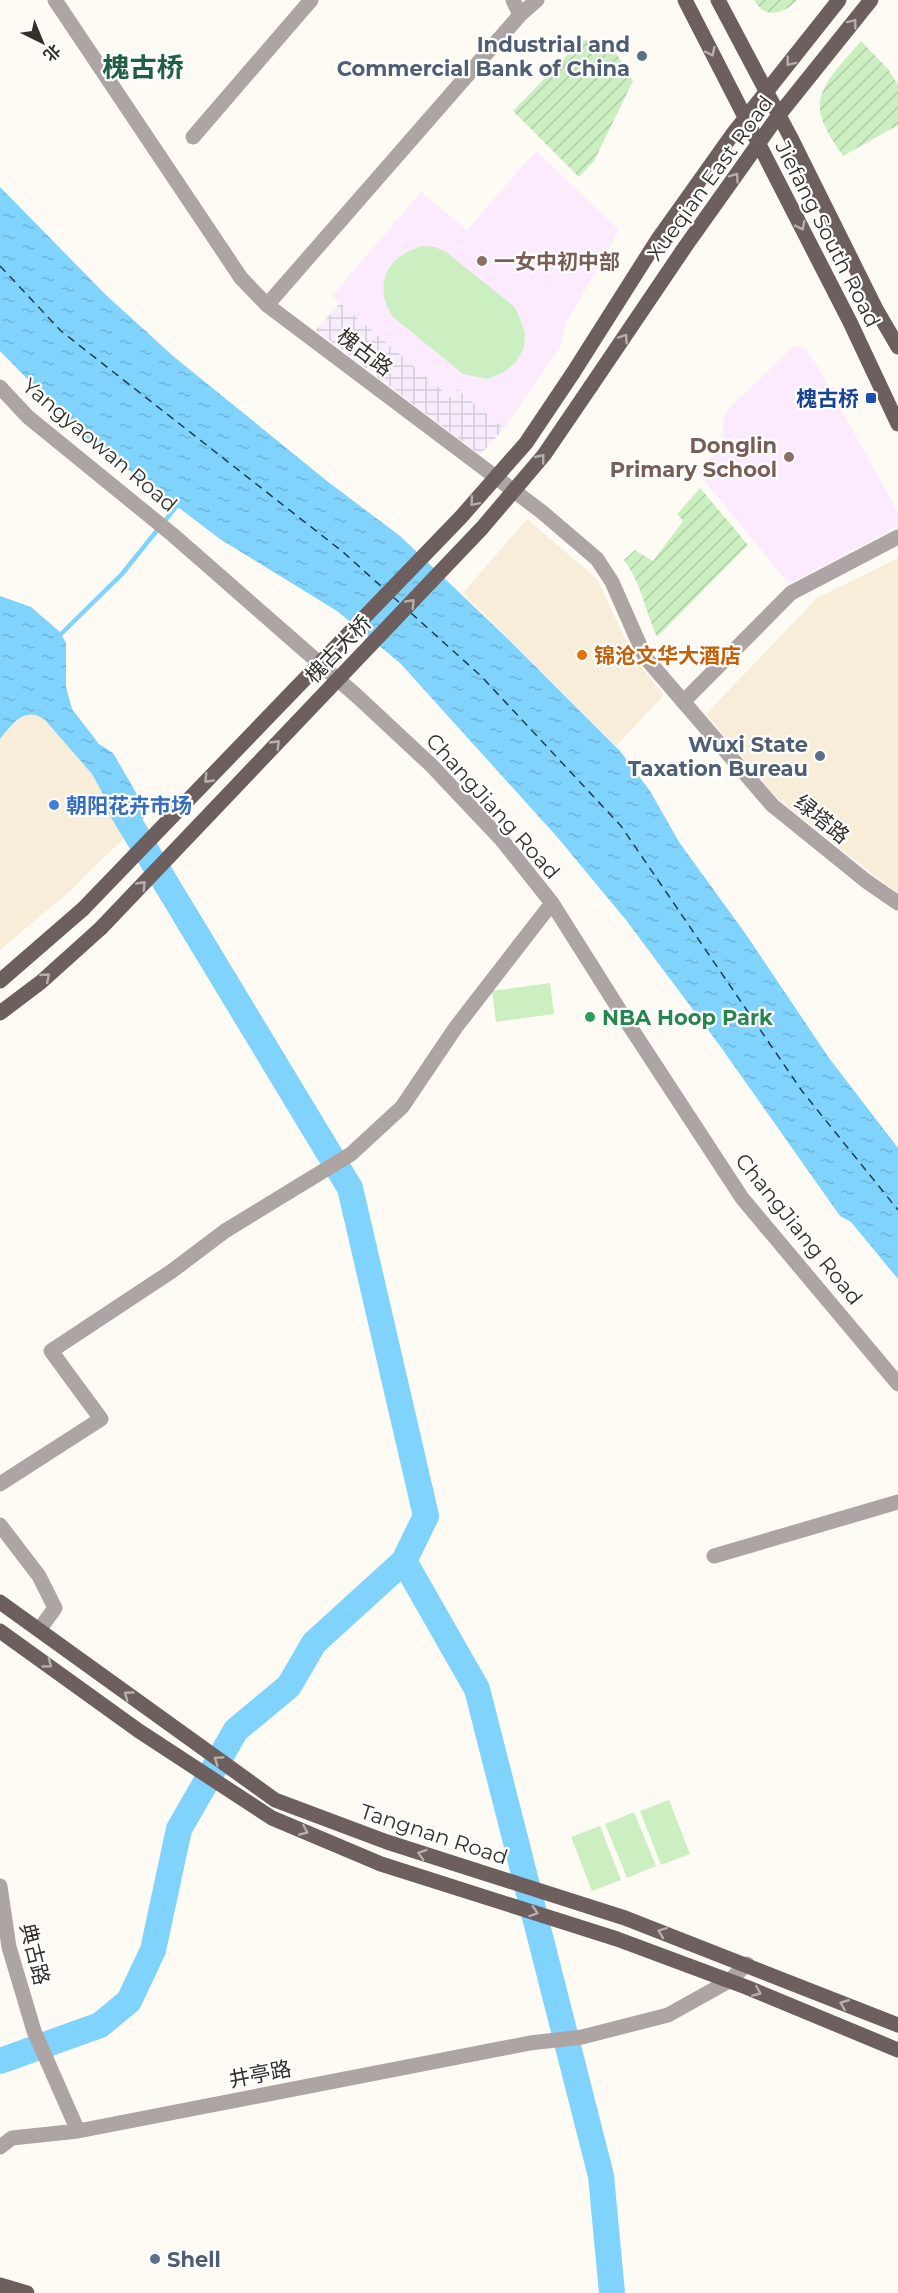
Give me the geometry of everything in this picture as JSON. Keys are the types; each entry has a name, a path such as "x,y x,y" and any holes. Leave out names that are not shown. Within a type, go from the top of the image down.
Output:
{"main road":[{"name":"Jiefang South Road","path":"685,0 850,322 898,424"},
{"name":"Jiefang South Road","path":"718,0 876,309 898,347"},
{"name":"Xueqian East Road","path":"573,373 658,239 746,118 839,0"},
{"name":"Xueqian East Road","path":"591,386 685,247 778,116 871,0"},
{"name":"槐古大桥","path":"0,981 83,909 461,517 526,442 573,373"},
{"name":"槐古大桥","path":"0,1013 41,982 101,928 482,528 544,454 591,386"},
{"name":"Tangnan Road","path":"0,1602 275,1800 387,1842 625,1918 898,2025"},
{"name":"Tangnan Road","path":"0,1631 165,1748 272,1818 381,1864 583,1928 729,1981 898,2050"},
{"path":"0,2285 27,2293"}],"street":[{"name":"槐古路","path":"55,0 241,278 267,305 542,512 597,559 612,582 645,657 683,702"},
{"path":"193,136 311,0"},
{"path":"513,0 520,15"},
{"path":"267,305 520,15 537,0"},
{"name":"Yangyaowan Road","path":"0,387 28,417 173,535"},
{"name":"ChangJiang Road","path":"173,535 358,697 432,766 501,839 552,903 742,1198 898,1384"},
{"path":"683,702 791,593 898,537"},
{"name":"绿塔路","path":"683,702 772,805 898,903"},
{"path":"0,1484 101,1419 51,1351 172,1271 225,1231 351,1154 402,1107 456,1027 552,903"},
{"path":"714,1556 898,1502"},
{"path":"0,1525 39,1576 55,1608 39,1630"},
{"name":"典古路","path":"0,1886 9,1947 34,2031 78,2131"},
{"name":"井亭路","path":"0,2147 12,2138 78,2131 530,2043 582,2037 668,2015 729,1981 747,1965"}],"shaded area":[{"name":"一女中初中部","path":"536,151 619,230 565,325 560,347 504,428 457,389 450,397 332,296 421,192 467,230"},
{"path":"340,303 450,397 457,389 504,428 480,455 316,330"},
{"name":"Donglin Primary School","path":"793,347 804,348 815,362 898,512 898,526 789,584 699,474 723,439 723,421 727,410"},
{"path":"527,519 597,579 634,658 664,695 616,746 463,593"},
{"name":"Wuxi State Taxation Bureau","path":"898,558 898,894 776,797 706,714 817,598"},
{"name":"朝阳花卉市场","path":"29,714 37,714 45,720 92,774 126,836 71,890 0,950 0,739 16,721"}],"green space":[{"path":"754,0 797,0 786,9 775,13 764,10"},
{"path":"595,38 609,42 633,81 594,161 579,177 513,111 581,41"},
{"path":"861,41 888,69 898,85 898,125 843,156 822,119 821,97 838,67"},
{"path":"423,246 435,247 446,252 515,307 525,332 524,348 516,362 504,372 488,379 463,374 393,317 384,294 387,273 400,256"},
{"path":"700,488 748,545 657,637 639,588 624,560 635,550 653,561 683,521 677,514"},
{"path":"550,983 554,1014 496,1022 492,991"},
{"path":"669,1800 690,1854 661,1865 640,1811"},
{"path":"634,1812 656,1866 627,1878 605,1824"},
{"path":"600,1826 621,1880 592,1891 571,1837"}],"water":[{"path":"0,187 106,295 173,356 327,481 400,536 508,639 620,751 650,791 679,842 745,933 829,1058 898,1148 898,1279 851,1222 840,1216 720,1046 626,920 558,838 400,663 337,611 220,539 79,432 0,351"},
{"path":"0,596 31,607 60,632 66,643 66,687 72,709 99,744 113,753 148,813 126,836 92,774 45,720 38,716 25,715 15,722 0,739"}],"waterway":[{"path":"58,637 122,574 179,503"},
{"path":"115,799 350,1188 426,1516 404,1561 477,1689 601,2176 612,2293"},
{"path":"0,2061 100,2025 129,2001 153,1950 179,1829 236,1730 289,1686 314,1643 404,1561"}],"ferry route":[{"path":"0,266 61,331 343,552 383,588"},
{"path":"393,597 401,604"},
{"path":"411,613 481,676 621,826 802,1091 898,1210"}],"place":[{"name":"Industrial and Commercial Bank of China","path":"642,56"},
{"name":"一女中初中部","path":"482,261"},
{"name":"槐古桥","path":"871,398"},
{"name":"Donglin Primary School","path":"789,457"},
{"name":"锦沧文华大酒店","path":"582,655"},
{"name":"Wuxi State Taxation Bureau","path":"820,756"},
{"name":"朝阳花卉市场","path":"54,805"},
{"name":"NBA Hoop Park","path":"590,1017"},
{"name":"Shell","path":"155,2259"}],"district":[{"name":"槐古桥","path":"143,67"}]}
